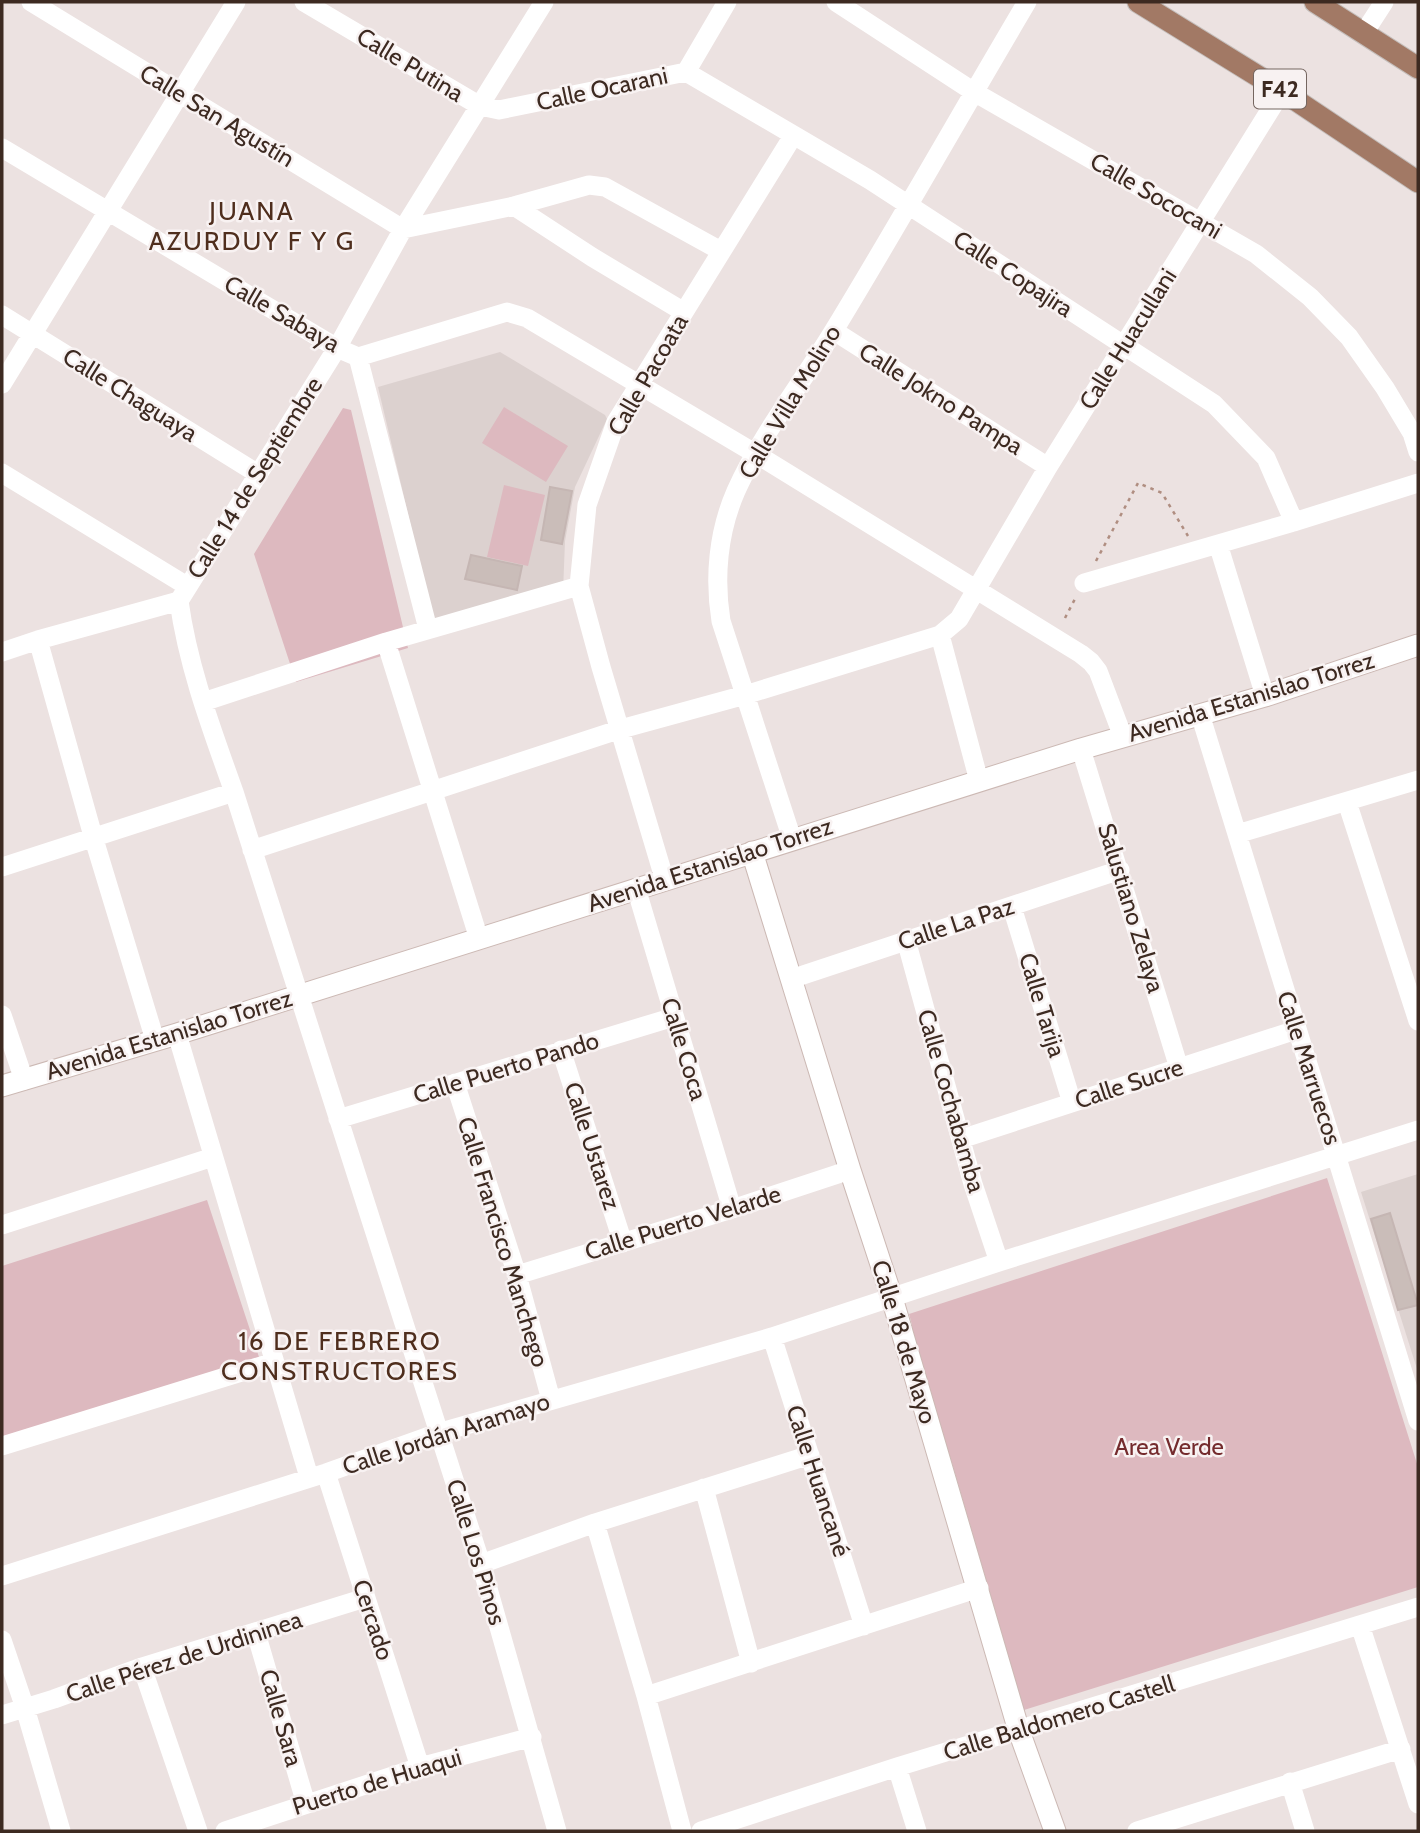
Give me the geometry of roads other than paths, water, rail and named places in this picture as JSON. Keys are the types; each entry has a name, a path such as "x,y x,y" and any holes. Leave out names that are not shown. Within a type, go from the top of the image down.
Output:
{"main road":[{"name":"F42","path":"1138,2 1282,91 1418,182"},
{"path":"1315,2 1418,68"}],"street":[{"name":"Calle San Agustín","path":"31,2 403,229"},
{"path":"2,384 236,2"},
{"name":"Calle Putina","path":"304,2 480,106"},
{"name":"Calle 14 de Septiembre","path":"299,995 184,637 183,594 337,348 403,229 544,2"},
{"name":"Calle Ocarani","path":"480,106 499,110 686,72 727,2"},
{"name":"Calle Sococani","path":"836,2 974,92 1256,254 1310,298 1349,337 1385,388 1412,433 1418,452"},
{"name":"Calle Villa Molino","path":"792,839 721,621 717,591 720,548 727,514 756,454 834,331 1027,2"},
{"path":"1364,33 1384,2"},
{"name":"Calle Copajira","path":"686,72 870,180 1214,404 1266,458 1294,522"},
{"name":"Calle Huacullani","path":"940,635 959,619 1048,467 1282,91"},
{"name":"Calle Pacoata","path":"665,881 579,586 587,505 616,422 641,386 793,136"},
{"name":"Calle Sabaya","path":"2,148 337,348 358,357 428,629"},
{"path":"403,229 514,206 589,185 605,187 721,251"},
{"path":"514,206 684,312"},
{"path":"358,357 507,312 527,318 756,454 1091,662 1104,682 1123,737"},
{"name":"Calle Chaguaya","path":"2,315 258,474"},
{"name":"Calle Jokno Pampa","path":"834,331 1048,467"},
{"path":"2,473 183,594"},
{"path":"1084,583 1294,522 1418,482"},
{"path":"1218,544 1265,696"},
{"path":"203,702 428,629 579,586"},
{"path":"2,651 183,594"},
{"path":"252,850 621,729 745,695 940,635 979,781"},
{"path":"38,640 93,836 155,1040"},
{"path":"386,642 480,939"},
{"name":"Avenida Estanislao Torrez","path":"2,1086 177,1034 1081,749 1265,696 1418,645"},
{"name":"Calle Marruecos","path":"1200,714 1418,1421"},
{"name":"Salustiano Zelaya","path":"1081,749 1179,1068"},
{"path":"1237,834 1418,780"},
{"path":"2,867 234,792"},
{"path":"1348,802 1415,997 1418,1021"},
{"name":"Calle 18 de Mayo","path":"752,852 892,1298 1019,1731 1055,1831"},
{"name":"Calle La Paz","path":"792,979 1120,870"},
{"name":"Calle Coca","path":"636,888 732,1209"},
{"name":"Calle Tarija","path":"1012,906 1072,1103"},
{"name":"Calle Cochabamba","path":"906,940 973,1184 999,1262"},
{"name":"Calle Los Pinos","path":"299,995 481,1564 557,1831"},
{"path":"2,1015 24,1080"},
{"name":"Calle Puerto Pando","path":"338,1119 674,1017"},
{"name":"Calle Sucre","path":"961,1139 1296,1030"},
{"name":"Cercado","path":"177,1034 274,1362 365,1598 420,1767"},
{"name":"Calle Ustarez","path":"561,1050 623,1243"},
{"name":"Calle Francisco Manchego","path":"455,1083 517,1275 551,1401"},
{"name":"Calle Jordán Aramayo","path":"2,1576 317,1475 438,1433 772,1337 999,1262 1418,1130"},
{"path":"2,1225 213,1157"},
{"name":"Calle Puerto Velarde","path":"517,1275 850,1170"},
{"name":"Calle Huancané","path":"772,1337 864,1626"},
{"path":"2,1446 274,1362"},
{"path":"481,1564 595,1523 810,1455"},
{"path":"704,1488 751,1663"},
{"path":"595,1523 682,1831"},
{"path":"646,1696 979,1588"},
{"name":"Calle Pérez de Urdininea","path":"2,1715 142,1667 365,1598"},
{"name":"Calle Baldomero Castell","path":"701,1831 897,1767 1418,1607"},
{"path":"1360,1625 1418,1804"},
{"name":"Calle Sara","path":"256,1633 306,1804"},
{"path":"2,1640 25,1708 56,1830"},
{"path":"142,1667 198,1831"},
{"name":"Puerto de Huaqui","path":"225,1831 420,1767 532,1737"},
{"path":"1137,1831 1180,1825 1290,1782 1401,1749"},
{"path":"897,1767 917,1831"},
{"path":"1290,1782 1305,1831"}],"district":[{"name":"JUANA AZURDUY F Y G","path":"252,226"},
{"name":"16 DE FEBRERO CONSTRUCTORES","path":"340,1356"}],"park label":[{"name":"Area Verde","path":"1169,1447"}]}
